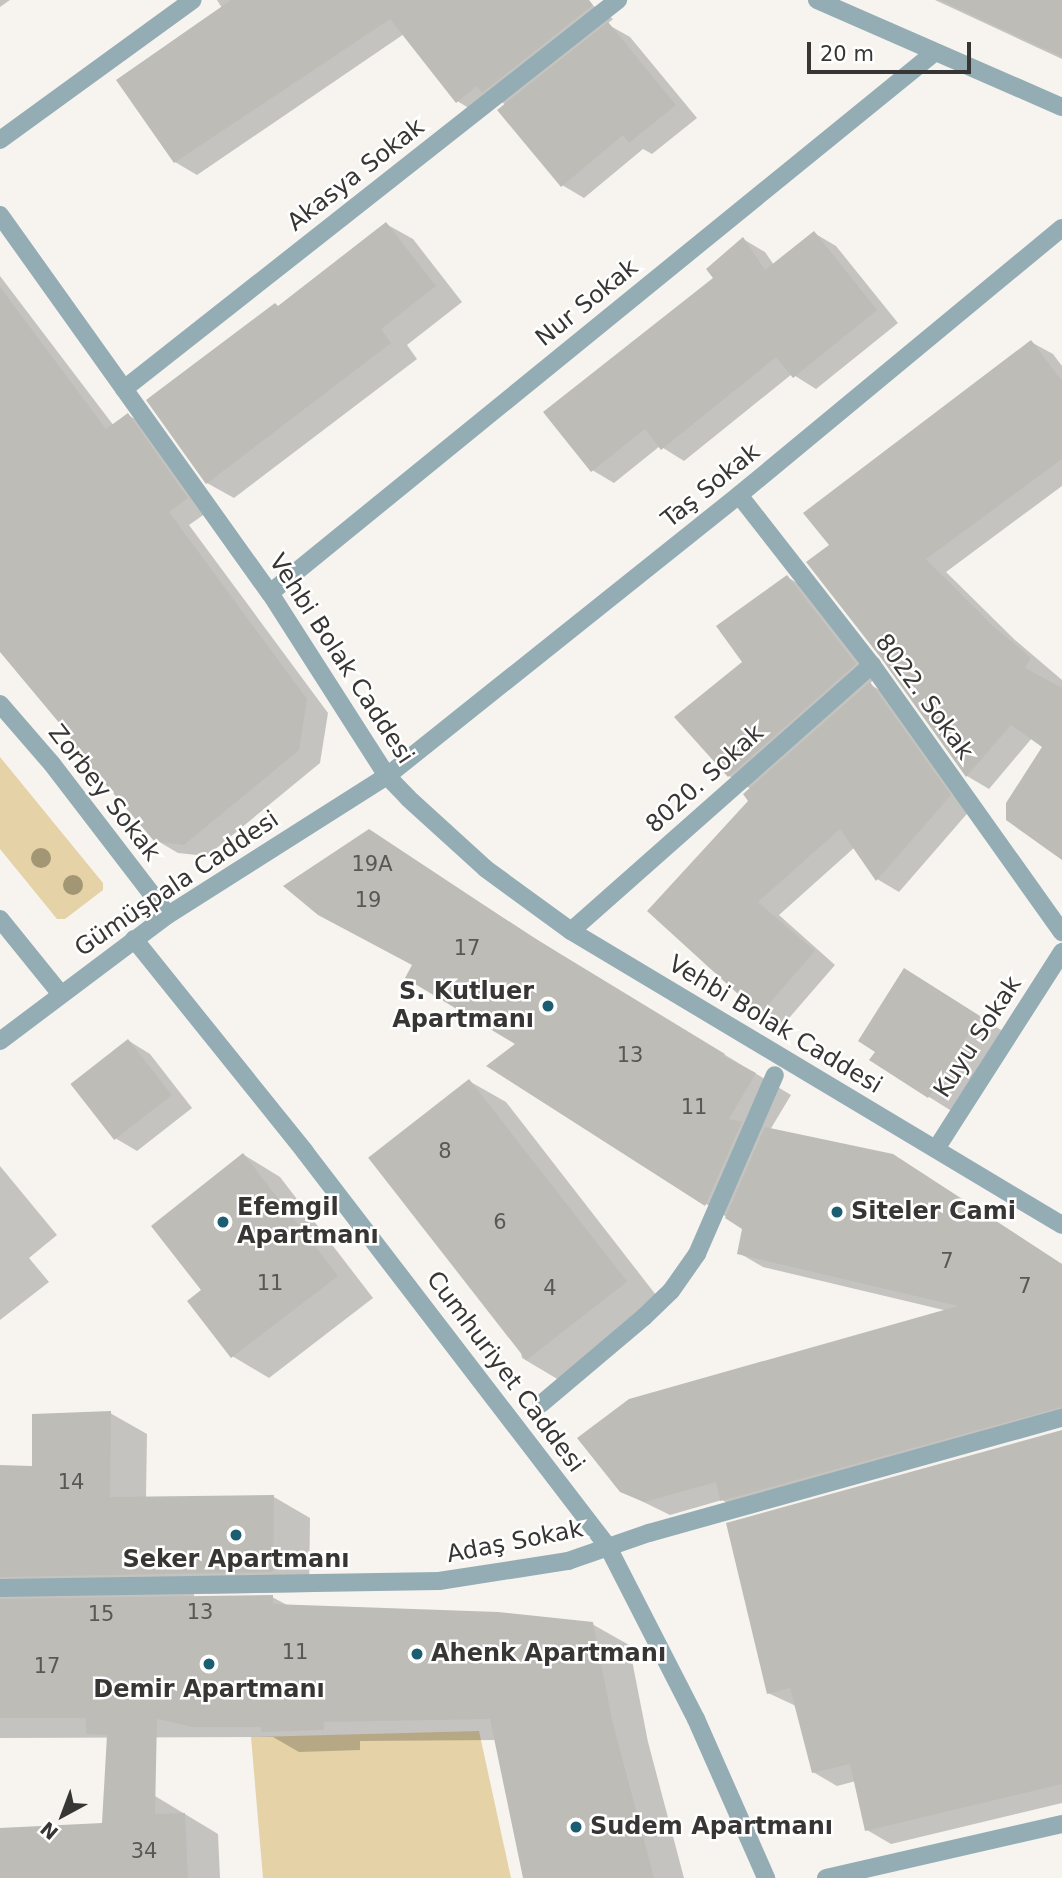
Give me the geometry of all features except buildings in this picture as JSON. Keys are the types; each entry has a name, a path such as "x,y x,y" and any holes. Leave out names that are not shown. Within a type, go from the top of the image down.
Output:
{"street":[{"path":"0,140 193,0"},
{"name":"Akasya Sokak","path":"124,389 618,0"},
{"path":"817,0 1062,107"},
{"name":"Nur Sokak","path":"270,593 935,52"},
{"name":"Vehbi Bolak Caddesi","path":"0,215 270,593 387,776 486,869 571,931 1062,1225"},
{"name":"Taş Sokak","path":"387,776 739,495 1062,228"},
{"name":"8022. Sokak","path":"739,495 872,665 1062,932"},
{"name":"8020. Sokak","path":"571,931 872,665"},
{"name":"Zorbey Sokak","path":"0,704 52,764 168,915"},
{"name":"Gümüşpala Caddesi","path":"0,1041 60,993 168,915 387,776"},
{"path":"0,919 60,993"},
{"name":"Cumhuriyet Caddesi","path":"134,939 305,1152 608,1547 696,1719 766,1878"},
{"name":"Kuyu Sokak","path":"936,1149 1062,953"},
{"path":"541,1404 644,1317 671,1291 691,1263 775,1075"},
{"name":"Adaş Sokak","path":"0,1588 439,1581 568,1561 608,1547 1062,1419"},
{"path":"825,1878 1062,1824"}],"shaded area":[{"path":"0,757 103,883 103,890 65,919 57,919 0,849"},
{"path":"479,1731 511,1878 263,1878 251,1737"}],"place":[{"name":"S. Kutluer Apartmanı","path":"548,1006"},
{"name":"Siteler Cami","path":"837,1212"},
{"name":"Efemgil Apartmanı","path":"223,1222"},
{"name":"Seker Apartmanı","path":"236,1535"},
{"name":"Ahenk Apartmanı","path":"417,1654"},
{"name":"Demir Apartmanı","path":"209,1664"},
{"name":"Sudem Apartmanı","path":"576,1827"}]}
